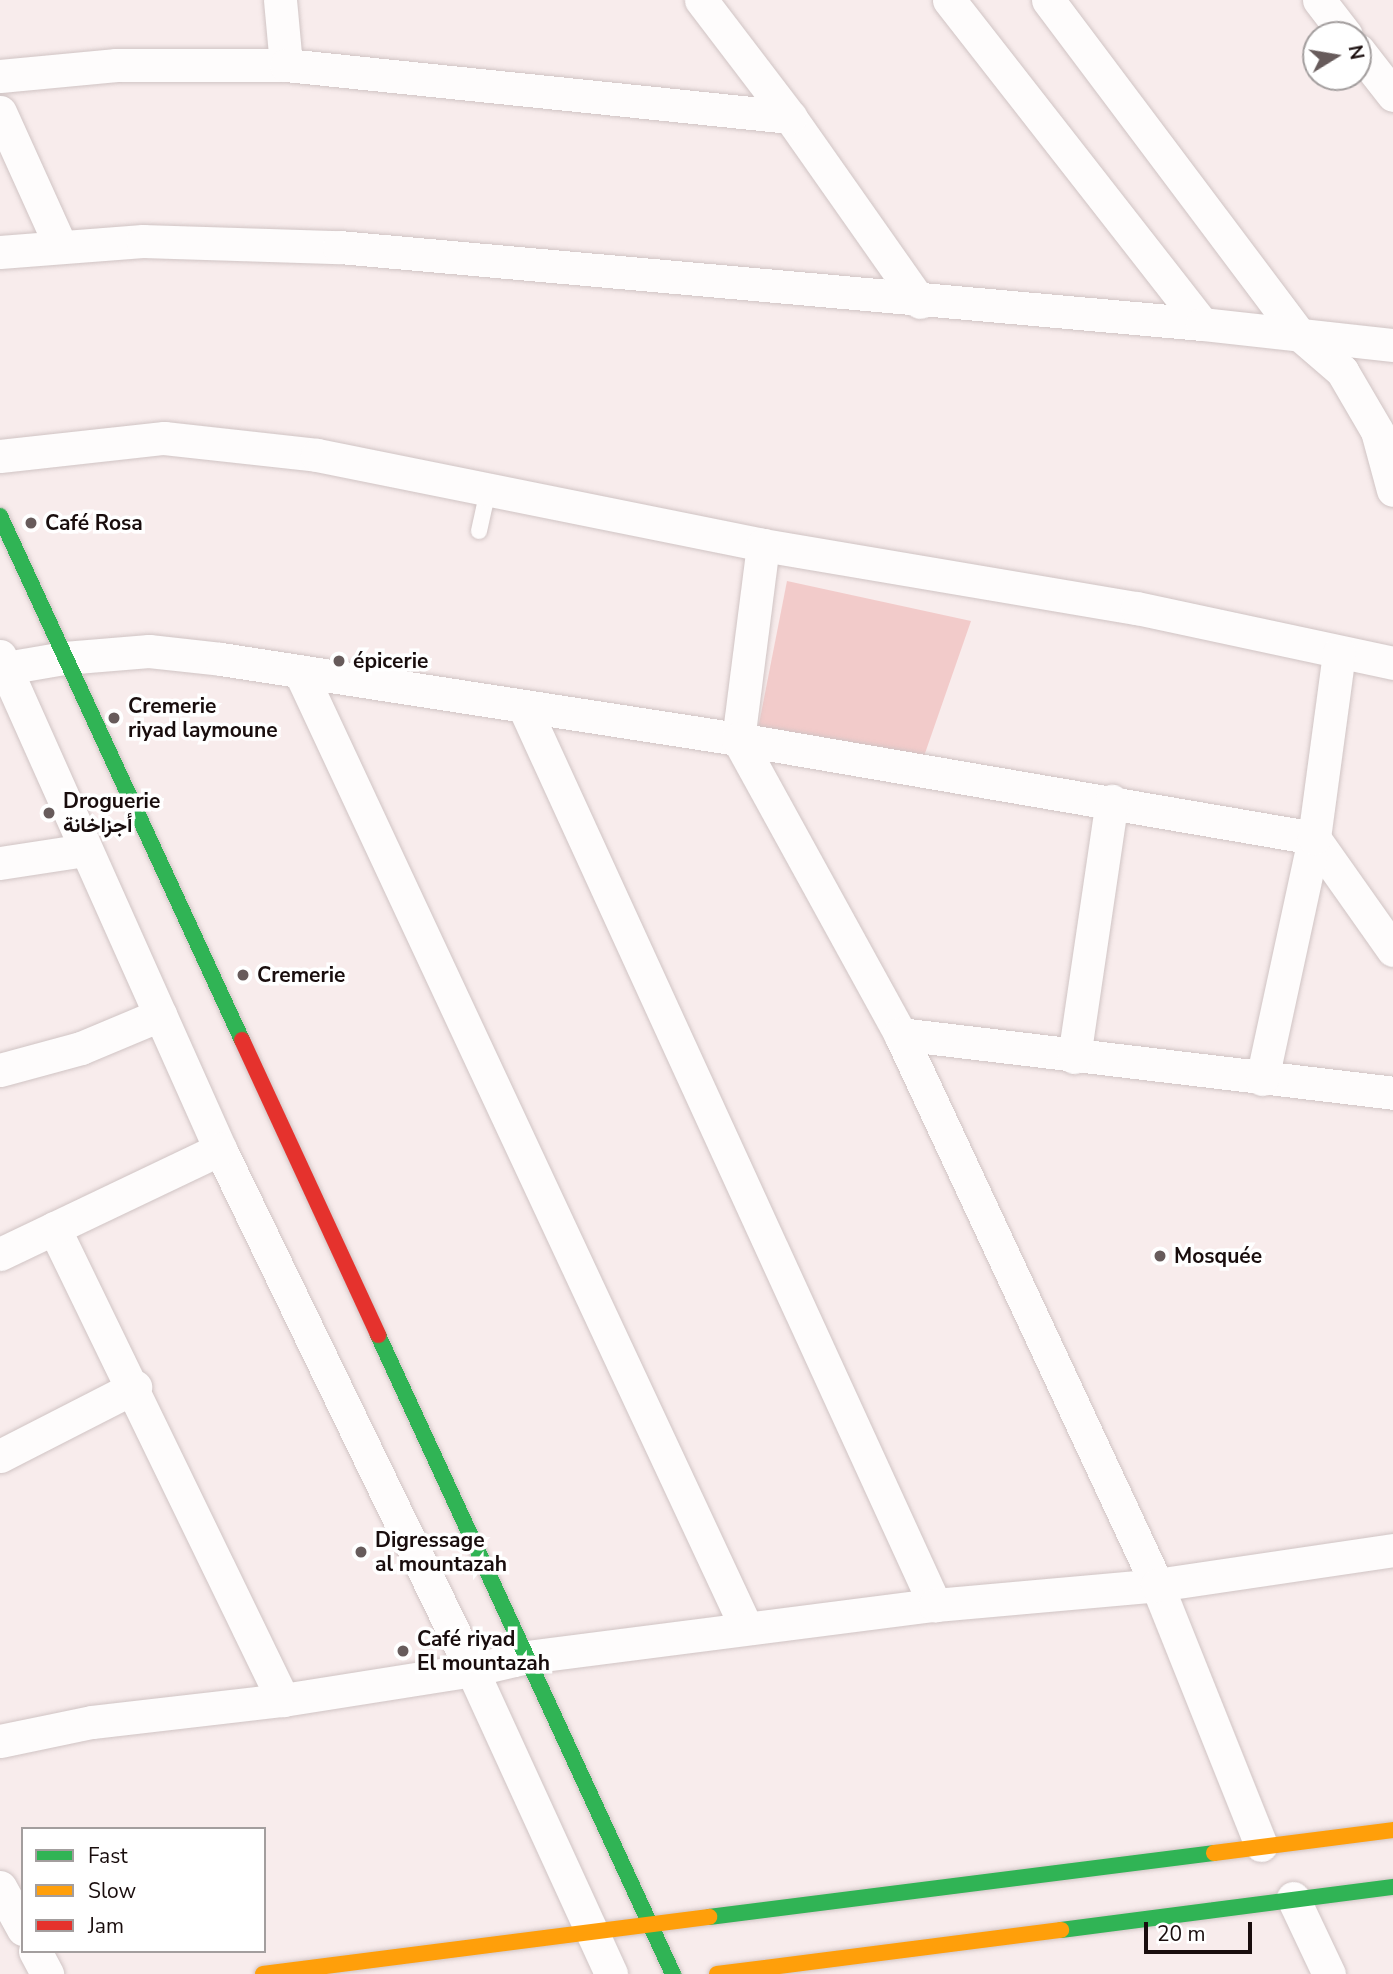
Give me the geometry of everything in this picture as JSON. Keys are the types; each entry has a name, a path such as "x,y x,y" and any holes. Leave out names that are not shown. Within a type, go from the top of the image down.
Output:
{"street":[{"path":"280,0 286,65"},
{"path":"701,0 790,117 920,302"},
{"path":"949,0 1202,324"},
{"path":"1048,0 1300,334 1342,371 1377,430 1393,490"},
{"path":"1319,0 1335,21"},
{"path":"0,76 116,65 286,65 790,117"},
{"path":"1372,68 1393,95"},
{"path":"0,113 60,245"},
{"path":"0,252 60,245 143,241 339,247 920,302 1202,324 1393,345"},
{"path":"0,456 164,438 317,455 763,545 1137,608 1393,663"},
{"path":"0,516 673,1974"},
{"path":"763,545 738,739 900,1034 1157,1585 1261,1845"},
{"path":"611,1974 472,1670 220,1149 2,664 149,651 738,739 1112,801 1314,838 1393,950"},
{"path":"1262,1079 1314,838 1339,653"},
{"path":"300,672 746,1627"},
{"path":"524,707 935,1605"},
{"path":"1074,1057 1112,801"},
{"path":"0,863 85,850"},
{"path":"0,1070 81,1048 160,1015"},
{"path":"900,1034 1074,1057 1393,1093"},
{"path":"0,1254 220,1149"},
{"path":"54,1228 135,1387 283,1700"},
{"path":"0,1456 135,1387"},
{"path":"0,1741 92,1722 283,1700 472,1670 527,1657 935,1605 1157,1585 1393,1550"},
{"path":"263,1974 1393,1830"},
{"path":"0,1887 21,1925"},
{"path":"717,1974 1393,1887"},
{"path":"1293,1898 1329,1974"},
{"path":"36,1953 47,1974"}],"lane":[{"path":"479,531 488,489"}],"shaded area":[{"path":"787,581 971,621 923,759 758,729"}],"traffic: fast":[{"path":"0,516 242,1040"},
{"path":"378,1335 673,1974"},
{"path":"709,1917 1214,1853"},
{"path":"1061,1930 1393,1887"}],"traffic: slow":[{"path":"1214,1853 1393,1830"},
{"path":"263,1974 709,1917"},
{"path":"717,1974 1061,1930"}],"traffic: jam":[{"path":"242,1040 378,1335"}],"place":[{"name":"Café Rosa","path":"31,523"},
{"name":"épicerie","path":"339,661"},
{"name":"Cremerie riyad laymoune","path":"114,718"},
{"name":"Droguerie أجزاخانة","path":"49,813"},
{"name":"Cremerie","path":"243,975"},
{"name":"Mosquée","path":"1160,1256"},
{"name":"Digressage al mountazah","path":"361,1552"},
{"name":"Café riyad El mountazah","path":"403,1651"}]}
